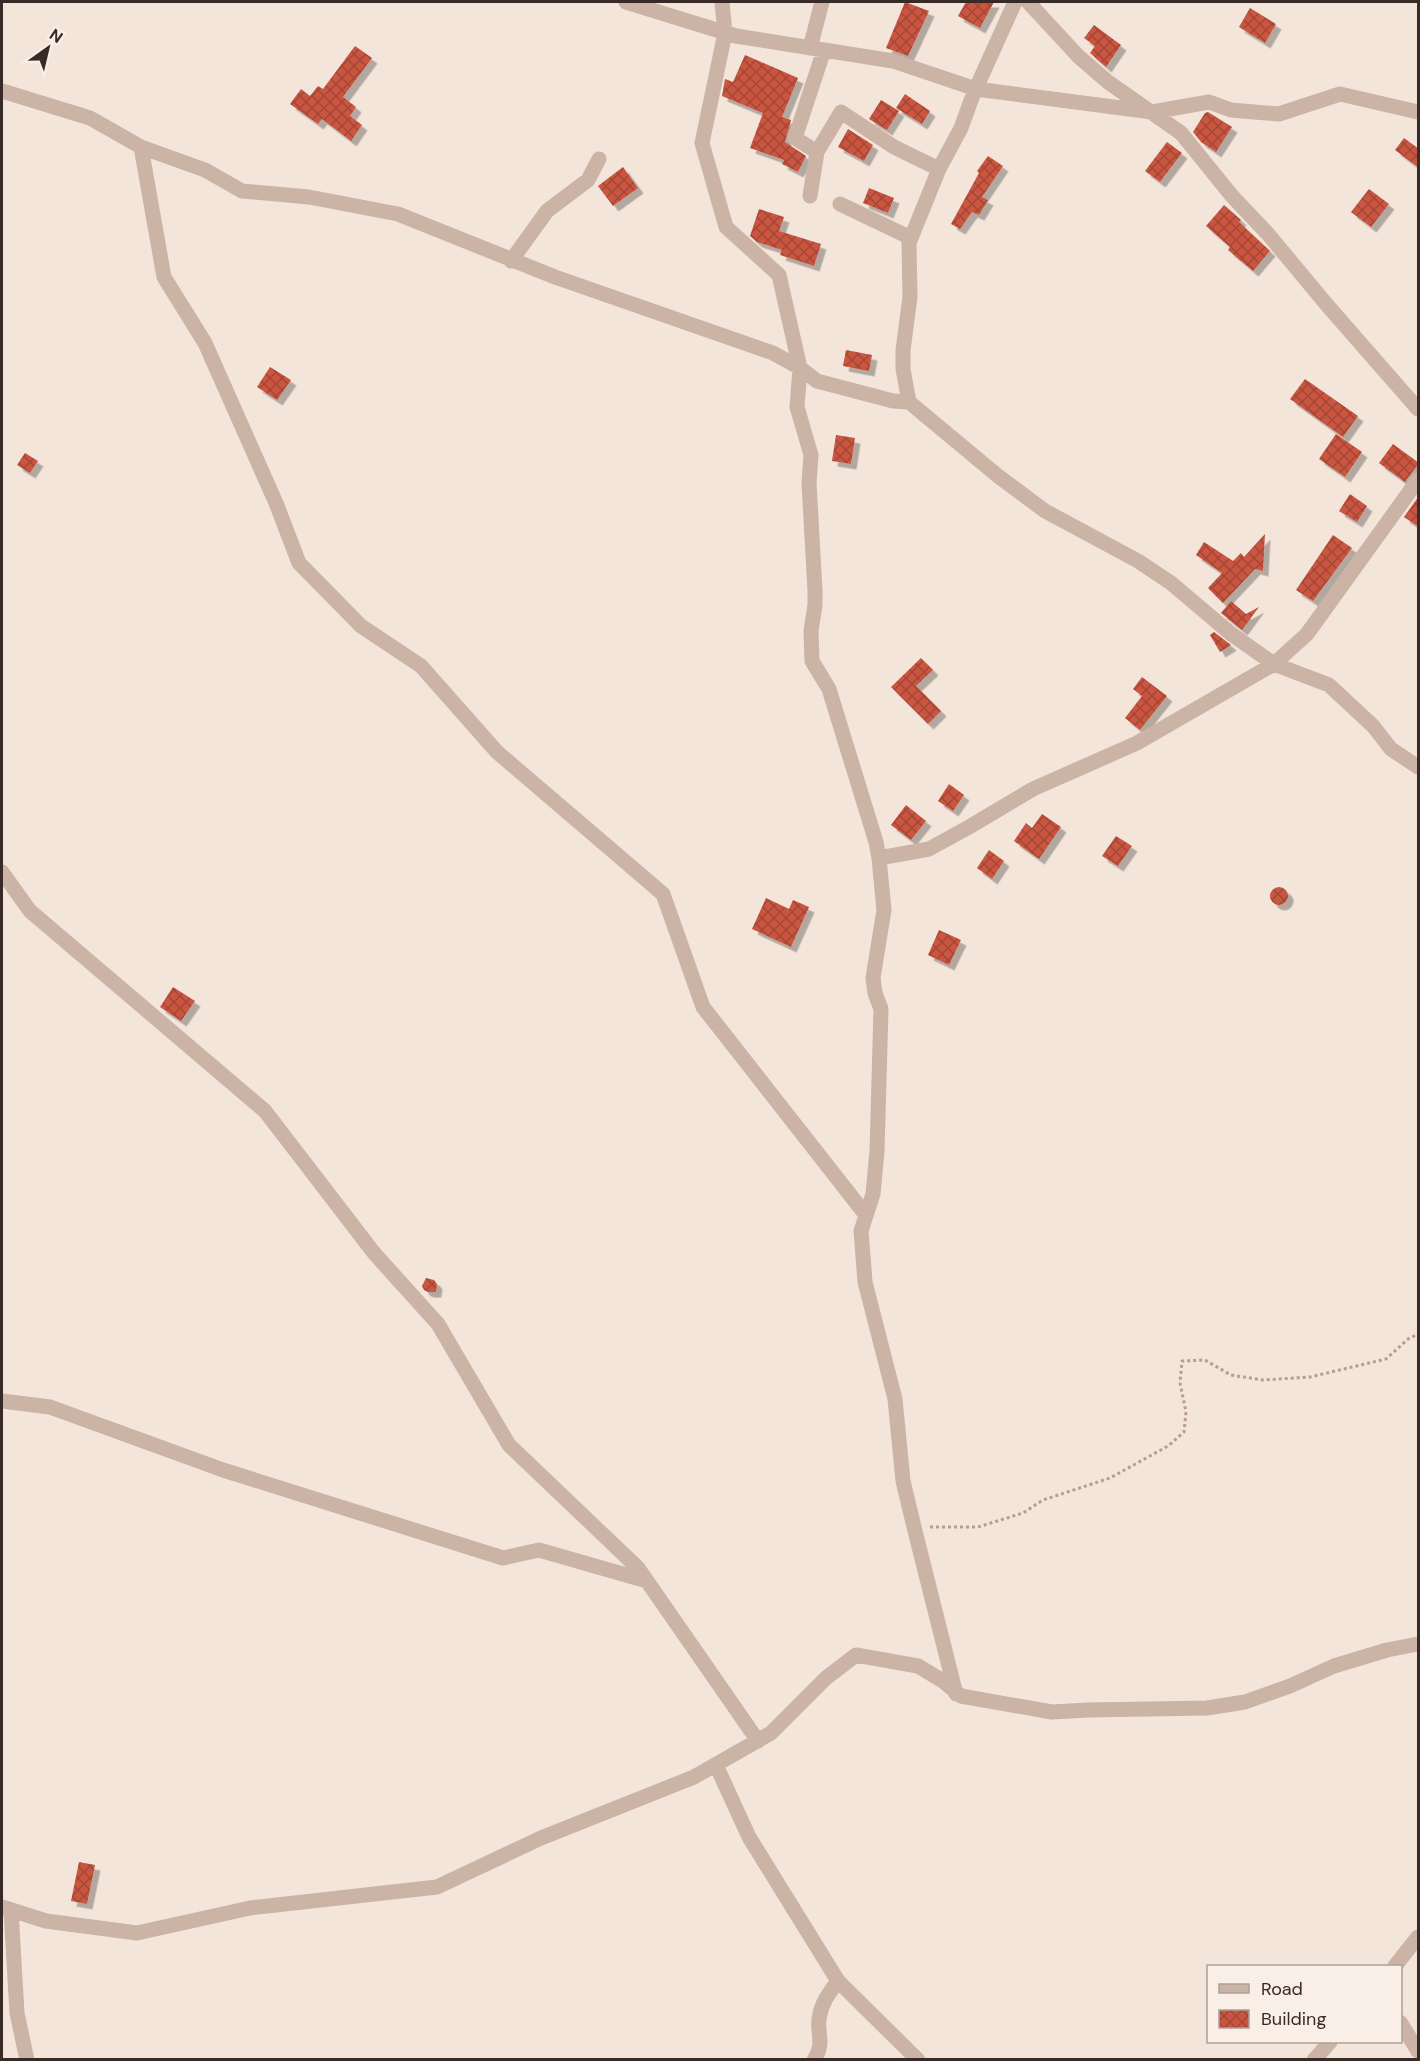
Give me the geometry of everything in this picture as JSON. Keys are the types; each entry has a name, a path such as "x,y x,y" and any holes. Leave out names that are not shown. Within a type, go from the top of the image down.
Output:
{"street":[{"path":"626,2 725,33 893,62 976,89 1152,112 1209,102 1231,110 1279,114 1340,94 1419,112"},
{"path":"722,2 725,33 702,143 726,227 779,275 800,368 797,407 811,455 809,483 815,591 811,631 812,661 829,689 876,842 884,910 873,978 875,993 881,1009 879,1101 873,1194 861,1231 865,1282 895,1399 903,1481 956,1694"},
{"path":"817,152 795,138 817,49 822,2"},
{"path":"909,402 903,369 903,350 910,297 908,260 911,238 939,169 961,128 1015,2"},
{"path":"1028,2 1078,56 1108,82 1181,134 1232,196 1268,234 1419,409"},
{"path":"2,91 90,118 141,147 205,170 242,191 309,197 398,214 511,261 773,353 800,368 817,381 893,401 909,402 998,476 1045,511 1138,561 1171,584 1230,633 1274,664 1329,685 1373,726 1391,749 1419,767"},
{"path":"810,195 817,152 841,112 894,147 939,169"},
{"path":"141,147 164,277 206,343 276,503 299,563 361,626 421,666 497,752 663,894 703,1007 866,1215"},
{"path":"511,261 546,211 588,180 599,159"},
{"path":"840,204 911,238"},
{"path":"879,858 929,849 1032,789 1137,743 1274,664 1307,634 1419,480"},
{"path":"2,872 30,911 265,1111 374,1253 438,1324 509,1445 638,1568 758,1741"},
{"path":"2,1401 50,1407 223,1470 503,1558 539,1550 647,1581"},
{"path":"27,2060 17,2013 6,1909 46,1921 137,1933 250,1908 437,1887 541,1838 694,1777 716,1765 771,1733 826,1678 856,1654 918,1666 943,1681 956,1694 1052,1712 1207,1708 1245,1702 1290,1686 1334,1666 1387,1650 1419,1644"},
{"path":"716,1765 749,1837 838,1981 918,2060"},
{"path":"1396,1965 1419,1937"},
{"path":"814,2060 821,2038 819,2021 823,2001 838,1981"},
{"path":"1402,2024 1419,2051"},
{"path":"1314,2060 1329,2043"}],"path":[{"path":"914,1527 978,1527 1023,1513 1042,1500 1110,1478 1168,1446 1184,1432 1186,1412 1180,1383 1182,1361 1205,1360 1232,1375 1263,1380 1310,1377 1386,1359 1408,1339 1419,1334"}],"building":[{"path":"905,2 929,11 908,56 886,48"},
{"path":"966,2 994,2 980,28 958,16"},
{"path":"1250,8 1276,24 1265,43 1239,27"},
{"path":"1094,25 1121,45 1106,67 1090,53 1095,46 1084,38"},
{"path":"355,46 372,58 343,97 356,107 350,116 362,125 351,141 322,119 318,124 290,104 301,89 310,96 318,86 323,89"},
{"path":"745,55 798,78 782,117 791,120 785,142 806,156 798,172 782,164 784,160 750,148 763,113 722,96 725,79 733,82"},
{"path":"905,94 930,111 922,124 896,108"},
{"path":"881,100 899,111 887,130 869,119"},
{"path":"1208,112 1232,127 1216,152 1201,142 1193,132"},
{"path":"848,129 873,145 864,161 838,147"},
{"path":"1404,138 1419,149 1419,168 1395,150"},
{"path":"1167,142 1182,153 1160,182 1145,171"},
{"path":"988,156 1003,166 982,197 988,200 979,215 972,212 960,229 951,224 979,173 977,171"},
{"path":"623,167 638,188 613,206 598,186"},
{"path":"869,188 894,198 888,213 863,203"},
{"path":"1369,189 1389,204 1371,227 1351,212"},
{"path":"1224,205 1270,251 1253,271 1228,250 1230,247 1206,226"},
{"path":"759,209 784,217 779,231 821,244 814,266 780,255 782,250 757,242 750,236"},
{"path":"846,350 872,355 869,371 843,366"},
{"path":"270,367 291,380 277,400 257,387"},
{"path":"1305,379 1358,416 1343,437 1290,399"},
{"path":"1336,434 1362,452 1345,477 1319,459"},
{"path":"836,435 855,438 851,464 832,461"},
{"path":"1393,444 1419,463 1405,482 1379,463"},
{"path":"25,453 38,461 30,473 17,465"},
{"path":"1350,494 1367,506 1357,522 1339,511"},
{"path":"1419,496 1419,527 1404,517"},
{"path":"1265,534 1263,571 1255,569 1223,603 1208,588 1222,573 1196,555 1204,542 1233,561 1241,553 1244,557"},
{"path":"1333,535 1352,548 1313,601 1296,590"},
{"path":"1231,601 1246,614 1259,607 1242,630 1221,613"},
{"path":"1214,632 1231,645 1220,652 1210,635"},
{"path":"921,658 933,670 916,686 941,711 928,724 891,687"},
{"path":"1142,677 1167,696 1140,730 1125,718 1142,696 1133,689"},
{"path":"949,784 964,795 953,811 938,801"},
{"path":"906,805 926,821 911,840 891,825"},
{"path":"1042,814 1061,827 1039,859 1014,841 1026,823 1032,828"},
{"path":"1116,836 1132,846 1118,866 1102,856"},
{"path":"989,850 1004,861 992,879 977,868"},
{"path":"1279,887 1285,890 1288,896 1285,902 1279,905 1273,902 1270,896 1273,890"},
{"path":"766,898 789,909 793,900 809,907 791,947 752,929"},
{"path":"939,930 961,940 949,965 928,955"},
{"path":"173,987 195,1001 181,1021 160,1007"},
{"path":"426,1278 434,1280 437,1284 436,1292 424,1290 422,1286"},
{"path":"79,1862 95,1865 87,1904 71,1901"}]}
